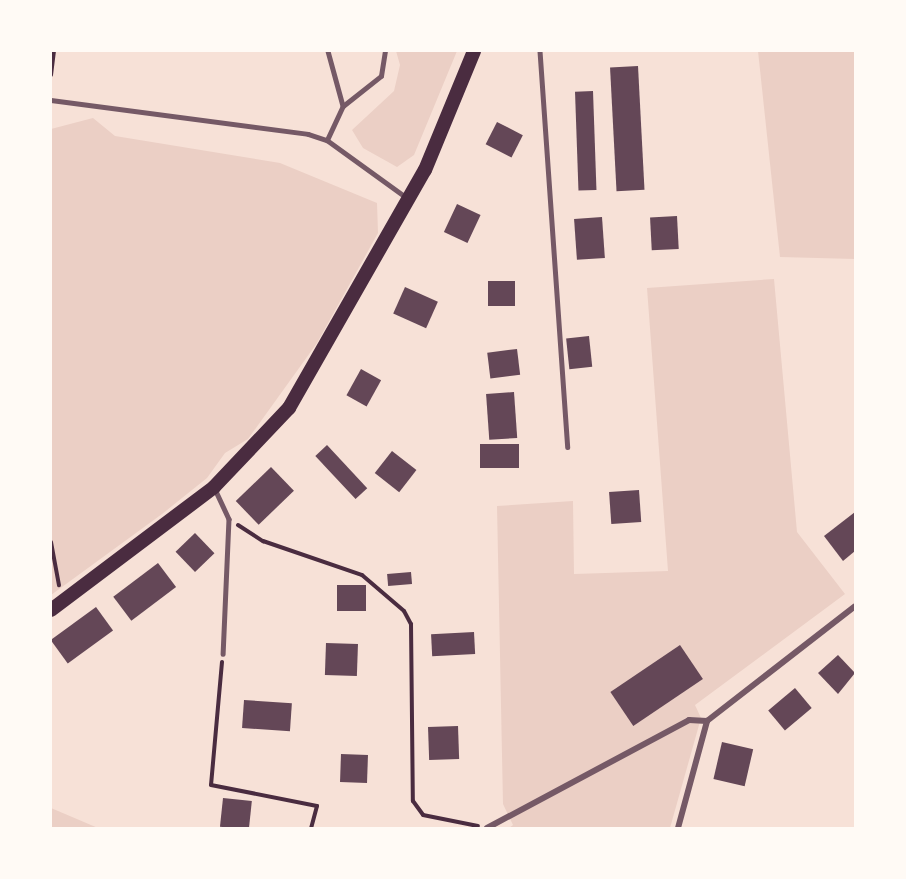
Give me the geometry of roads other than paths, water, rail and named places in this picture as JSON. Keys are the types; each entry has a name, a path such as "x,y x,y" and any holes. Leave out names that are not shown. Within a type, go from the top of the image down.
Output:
{"main road":[{"path":"56,606 214,487 262,441 313,373 410,200 474,51"}],"street":[{"path":"678,828 707,721 855,606"},
{"path":"489,827 689,720 707,721"}],"lane":[{"path":"328,51 343,106"},
{"path":"327,140 343,106 381,76 385,51"},
{"path":"540,51 568,447"},
{"path":"51,100 327,140 410,200"},
{"path":"214,487 229,519 223,654"}]}
